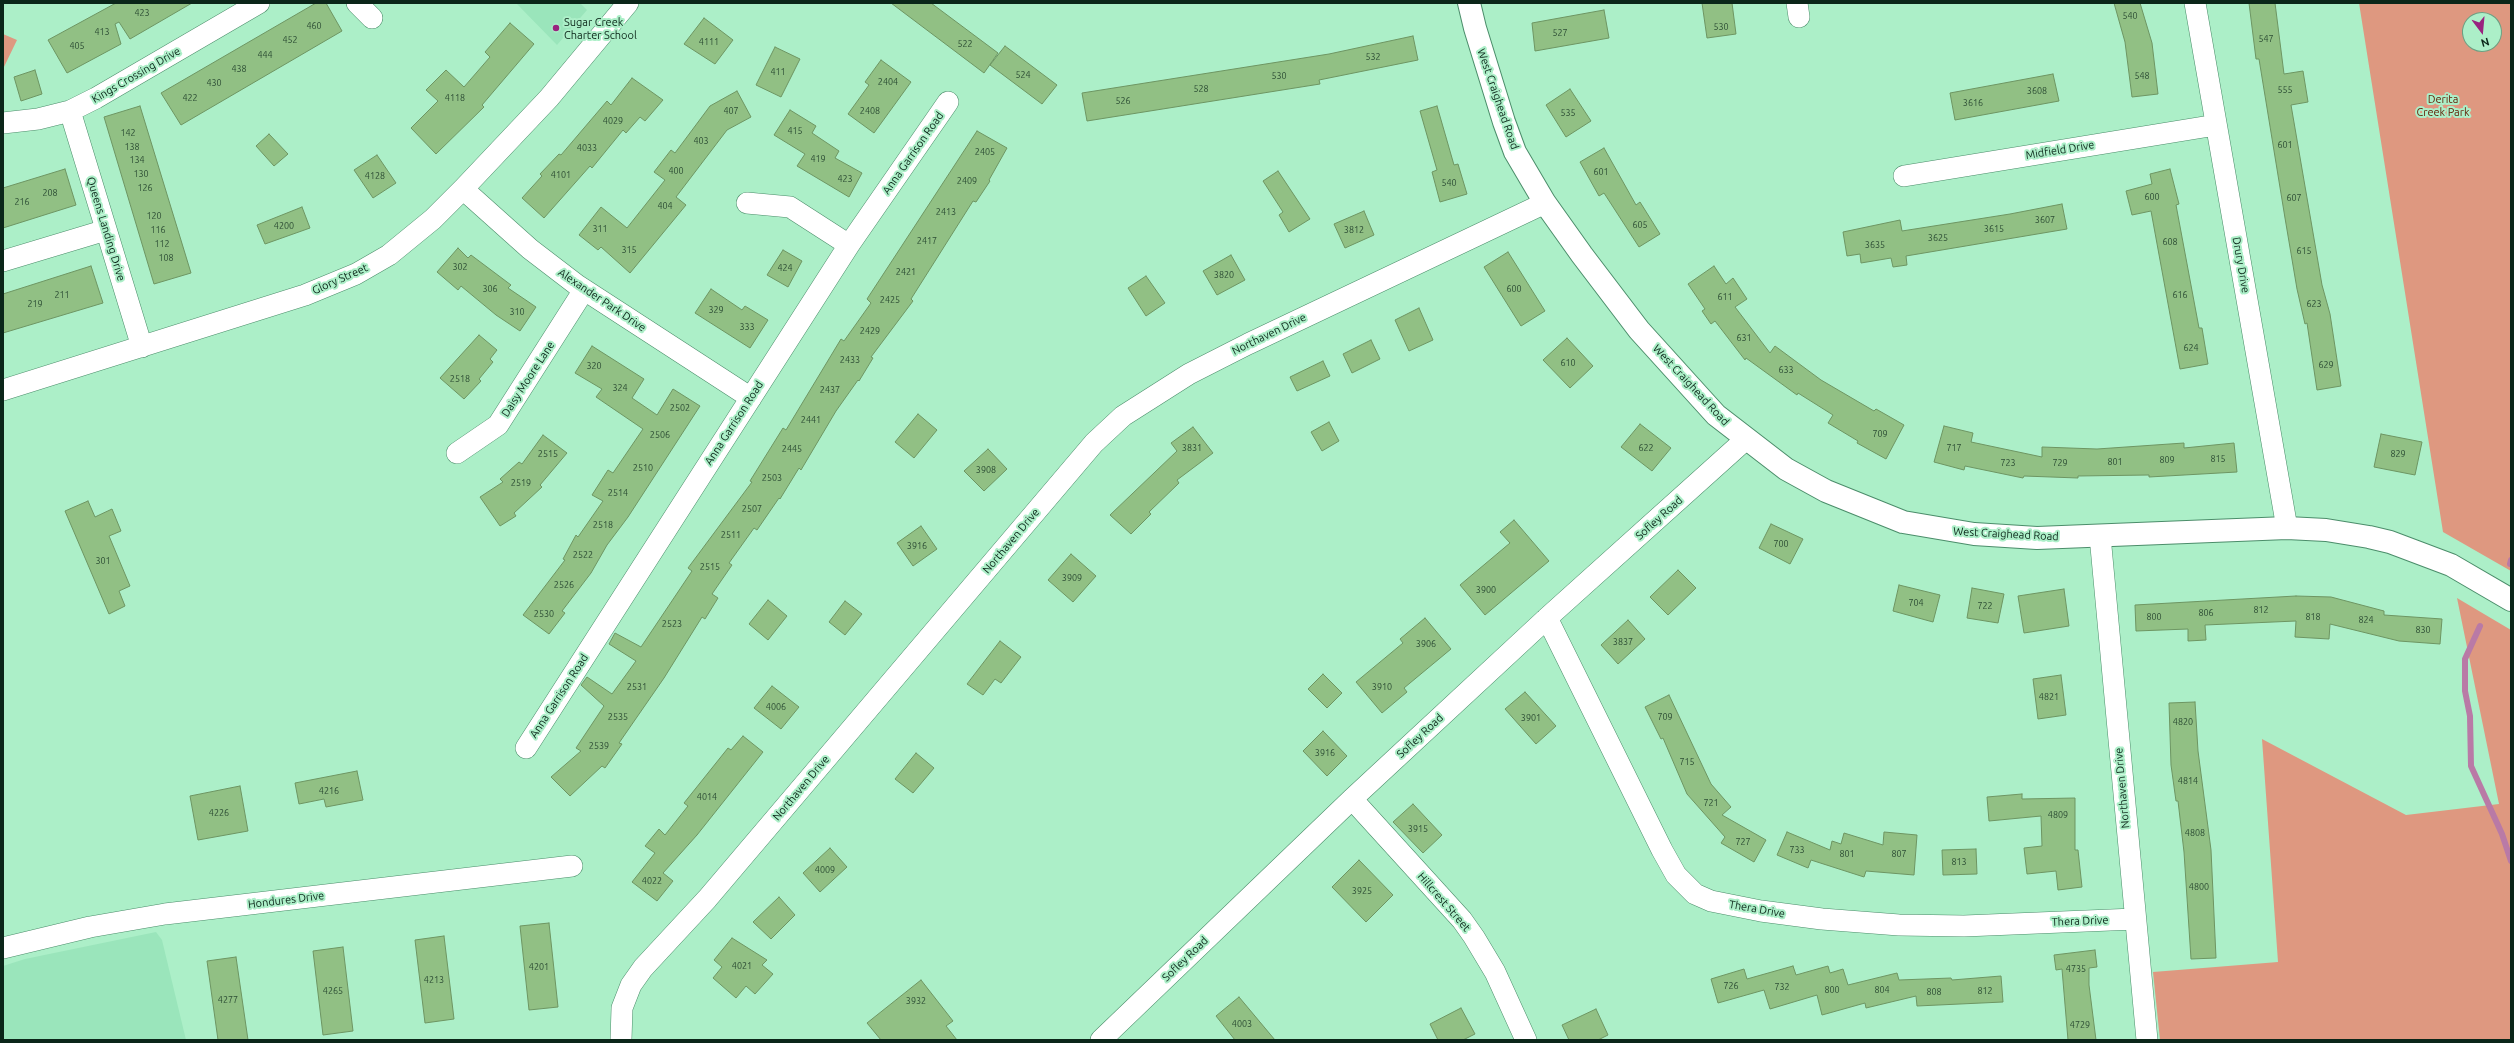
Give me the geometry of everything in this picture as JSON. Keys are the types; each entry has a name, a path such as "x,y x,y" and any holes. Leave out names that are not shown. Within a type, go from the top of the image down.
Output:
{"street":[{"name":"Kings Crossing Drive","path":"3,123 38,119 70,111 96,98 259,3"},
{"path":"357,3 372,18"},
{"name":"Glory Street","path":"3,390 305,295 356,274 389,255 433,219 464,189 549,98 628,3"},
{"name":"West Craighead Road","path":"1469,3 1475,28 1504,122 1515,152 1545,203 1639,330 1716,415 1746,440 1786,469 1826,491 1903,522 1974,534 2037,538 2287,528 2326,530 2390,542 2451,565 2511,600"},
{"name":"Drury Drive","path":"2194,3 2287,528"},
{"name":"Anna Garrison Road","path":"526,748 849,245 948,102"},
{"name":"Queens Landing Drive","path":"70,111 142,347"},
{"name":"Midfield Drive","path":"1904,176 2216,125"},
{"name":"Alexander Park Drive","path":"464,189 530,249 584,290 751,398"},
{"path":"747,203 790,207 849,245"},
{"name":"Northaven Drive","path":"621,1040 622,1008 631,985 643,968 712,893 1094,443 1123,416 1189,374 1248,344 1545,203"},
{"path":"3,261 106,230"},
{"name":"Daisy Moore Lane","path":"457,453 498,425 584,290"},
{"name":"Sofley Road","path":"1101,1040 1352,799 1547,618 1746,440"},
{"name":"Northaven Drive","path":"2100,536 2147,1040"},
{"name":"Thera Drive","path":"1547,618 1662,850 1676,875 1695,894 1711,901 1761,911 1822,919 1899,925 1964,926 2135,918"},
{"name":"Hillcrest Street","path":"1352,799 1470,931 1495,972 1526,1040"},
{"name":"Hondures Drive","path":"3,948 90,927 165,914 572,866"}],"shaded area":[{"name":"Sugar Creek Charter School","path":"516,3 580,3 587,10 557,45"},
{"path":"156,932 162,940 186,1040 3,1040 3,966 25,959"}],"green space":[{"name":"Derita Creek Park","path":"2359,3 2511,3 2511,571 2443,532"},
{"path":"3,34 17,40 3,69"},
{"path":"2457,598 2511,630 2511,1040 2160,1040 2153,972 2278,962 2262,739 2406,815 2499,804"}],"building":[{"path":"116,3 192,3 130,39 119,22 115,24 121,44 67,73 48,40"},
{"path":"316,3 326,3 342,31 181,125 161,93"},
{"path":"891,3 931,3 998,53 984,73"},
{"path":"1702,3 1732,3 1736,34 1707,38"},
{"path":"2114,3 2140,3 2152,43 2158,94 2132,97 2125,42"},
{"path":"2249,3 2275,3 2284,74 2303,71 2308,102 2291,105 2322,285 2330,314 2341,386 2317,390 2307,323 2305,324 2297,289 2259,59 2256,59"},
{"path":"1604,10 1609,38 1535,51 1532,23"},
{"path":"704,18 733,40 715,64 684,44"},
{"path":"510,23 534,44 482,105 484,107 436,154 411,128 438,101 426,90 446,70 464,87 490,57 485,52"},
{"path":"1413,36 1418,60 1319,80 1320,84 1087,121 1082,93 1329,54"},
{"path":"1005,46 1057,85 1042,104 990,65"},
{"path":"775,47 800,59 781,97 756,85"},
{"path":"881,60 911,82 874,133 848,114 869,85 865,82"},
{"path":"35,70 42,94 21,101 14,77"},
{"path":"2053,74 2059,101 1955,120 1950,93"},
{"path":"632,78 663,100 645,121 640,117 626,133 623,130 592,168 590,166 544,218 522,198 542,176 540,174 559,154 561,155 607,101 611,105"},
{"path":"1570,89 1591,121 1566,137 1546,105"},
{"path":"737,91 751,117 727,130 676,197 686,205 630,273 601,247 598,250 579,235 601,207 627,228 665,180 654,172 671,150 675,153 710,106"},
{"path":"140,106 191,273 154,284 104,117"},
{"path":"1437,106 1454,165 1458,164 1467,194 1440,202 1432,172 1437,170 1420,111"},
{"path":"790,110 816,126 812,133 839,151 835,158 862,173 849,197 797,166 805,154 774,135"},
{"path":"977,131 1007,148 989,180 990,181 976,202 973,201 911,299 913,301 871,357 873,358 859,381 858,380 836,411 801,470 799,468 780,499 779,498 757,530 754,528 729,563 732,565 712,594 718,598 705,619 702,617 664,678 619,743 622,744 605,768 602,766 570,796 551,777 581,751 576,748 604,706 581,685 587,677 612,694 636,661 609,644 615,633 641,647 692,571 688,568 752,482 750,481 783,428 786,430 841,339 844,341 871,303 867,299"},
{"path":"269,134 288,154 274,166 256,146"},
{"path":"1604,148 1636,205 1640,202 1660,234 1639,247 1604,193 1599,196 1580,162"},
{"path":"377,155 396,183 373,198 354,170"},
{"path":"65,169 76,205 3,228 3,188"},
{"path":"2170,169 2179,204 2176,205 2199,328 2202,328 2208,364 2180,369 2151,211 2132,215 2126,191 2152,184 2150,174"},
{"path":"1278,171 1310,219 1289,232 1279,215 1283,212 1263,181"},
{"path":"2062,204 2067,229 1906,256 1907,265 1893,267 1891,258 1861,263 1860,254 1847,256 1843,232 1900,220 1902,231 2010,214"},
{"path":"302,207 310,228 265,244 257,225"},
{"path":"1364,211 1374,235 1345,248 1334,224"},
{"path":"458,248 468,258 471,255 511,285 508,288 536,307 520,331 496,315 461,286 458,290 437,272"},
{"path":"783,250 802,261 788,287 767,275"},
{"path":"1508,252 1545,311 1521,326 1484,267"},
{"path":"1231,255 1245,280 1217,295 1203,271"},
{"path":"91,266 103,303 3,333 3,294"},
{"path":"1714,266 1726,284 1733,278 1747,299 1735,307 1770,353 1775,346 1821,380 1874,411 1876,409 1904,425 1886,459 1857,443 1858,441 1828,423 1833,415 1798,393 1797,395 1746,358 1745,360 1715,321 1711,324 1702,311 1705,309 1688,284"},
{"path":"1146,276 1165,303 1146,316 1128,288"},
{"path":"711,289 742,310 745,306 768,320 750,348 695,313"},
{"path":"1419,308 1433,340 1409,351 1395,320"},
{"path":"479,335 497,350 490,359 493,362 479,379 481,381 464,399 440,378"},
{"path":"1567,338 1593,366 1570,388 1543,360"},
{"path":"1371,340 1380,359 1352,373 1343,354"},
{"path":"592,346 644,379 632,398 657,415 673,389 700,406 628,517 607,545 591,573 562,611 565,613 549,634 523,615 565,560 563,559 576,535 578,537 603,501 592,495 608,470 613,473 643,429 596,397 602,389 575,373"},
{"path":"1323,361 1330,376 1297,391 1290,377"},
{"path":"918,414 937,430 914,458 895,442"},
{"path":"1329,422 1339,441 1322,451 1311,432"},
{"path":"1640,424 1671,448 1652,471 1621,447"},
{"path":"1944,426 1973,433 1971,442 2042,457 2042,447 2097,449 2184,443 2184,448 2234,443 2237,472 2149,477 2149,475 2078,476 2078,478 2024,476 2023,478 1965,466 1964,470 1934,462"},
{"path":"1193,427 1213,453 1177,480 1179,483 1149,512 1151,514 1131,534 1110,515 1177,451 1171,443"},
{"path":"2381,434 2422,442 2415,475 2374,467"},
{"path":"543,435 567,453 540,485 542,487 514,513 516,516 500,526 480,497 503,482 500,479 519,462 522,464"},
{"path":"988,449 1007,469 984,491 964,471"},
{"path":"88,501 95,517 112,509 121,531 109,536 130,586 119,591 125,606 109,614 65,511"},
{"path":"1514,520 1549,561 1485,615 1460,585 1510,543 1500,532"},
{"path":"1771,524 1803,539 1790,564 1759,548"},
{"path":"921,526 937,549 913,566 897,543"},
{"path":"1071,554 1096,576 1073,602 1048,580"},
{"path":"1678,570 1696,588 1668,615 1650,597"},
{"path":"1899,585 1940,595 1933,622 1893,611"},
{"path":"1972,588 2004,594 1998,623 1967,618"},
{"path":"2064,589 2069,626 2024,633 2018,596"},
{"path":"2296,596 2331,597 2384,611 2384,615 2442,619 2440,644 2399,641 2330,624 2329,639 2295,637 2296,621 2205,625 2206,640 2188,641 2188,629 2136,631 2135,605"},
{"path":"768,600 787,616 768,640 749,624"},
{"path":"845,601 862,614 845,635 829,622"},
{"path":"1425,618 1451,649 1404,688 1407,692 1382,713 1356,682 1403,643 1400,639"},
{"path":"1628,620 1645,639 1618,664 1601,645"},
{"path":"1000,641 1021,657 1001,683 995,679 983,695 967,684"},
{"path":"1323,674 1342,693 1327,708 1308,689"},
{"path":"2061,675 2066,715 2038,719 2033,679"},
{"path":"772,686 799,707 781,729 754,708"},
{"path":"1525,692 1556,726 1536,744 1505,709"},
{"path":"1669,695 1711,784 1731,807 1722,815 1766,840 1754,862 1721,843 1725,837 1687,794 1663,738 1661,739 1645,707"},
{"path":"2195,702 2198,751 2211,850 2216,958 2191,959 2184,852 2178,801 2176,801 2171,765 2169,703"},
{"path":"1323,731 1347,756 1327,776 1303,751"},
{"path":"743,736 763,752 697,835 663,873 673,881 657,901 632,882 655,853 645,846 659,829 665,835 688,806 684,803 728,748 731,750"},
{"path":"916,753 934,768 913,793 895,779"},
{"path":"357,771 363,800 326,807 324,799 299,804 295,783"},
{"path":"240,786 248,831 198,840 190,796"},
{"path":"2022,794 2022,799 2075,798 2075,850 2078,850 2082,887 2058,890 2056,871 2027,874 2024,848 2042,846 2041,816 1989,821 1987,797"},
{"path":"1413,804 1442,835 1423,853 1393,822"},
{"path":"1787,832 1830,850 1832,841 1841,844 1844,833 1883,845 1884,832 1917,835 1914,875 1866,871 1864,877 1811,860 1808,868 1777,855"},
{"path":"830,848 847,867 820,892 803,873"},
{"path":"1976,849 1977,874 1943,875 1942,850"},
{"path":"1359,860 1393,895 1366,922 1332,887"},
{"path":"779,897 795,915 771,939 753,922"},
{"path":"549,923 558,1007 529,1010 520,926"},
{"path":"444,936 454,1019 425,1023 415,940"},
{"path":"732,938 767,960 762,965 773,974 755,994 746,986 736,998 713,978 722,967 714,960"},
{"path":"343,947 353,1031 323,1035 313,951"},
{"path":"2095,950 2097,967 2089,968 2089,985 2096,1040 2068,1040 2062,969 2056,970 2054,955"},
{"path":"236,957 248,1040 218,1040 207,961"},
{"path":"1793,966 1796,975 1828,966 1830,973 1843,969 1848,985 1897,973 1899,980 1951,978 1952,980 2001,976 2003,1002 1917,1006 1916,996 1866,1008 1865,1003 1822,1015 1817,995 1770,1009 1764,990 1718,1003 1711,979 1744,969 1747,979"},
{"path":"921,980 953,1021 946,1026 957,1040 881,1040 867,1023"},
{"path":"1239,997 1275,1040 1235,1040 1216,1016"},
{"path":"1461,1008 1475,1034 1463,1040 1438,1040 1430,1024"},
{"path":"1596,1009 1608,1035 1598,1040 1569,1040 1562,1025"}],"waterway":[{"path":"2510,564 2511,560"},
{"path":"2480,626 2465,659 2465,691 2470,716 2471,766 2502,834 2511,861"}],"place":[{"name":"Sugar Creek Charter School","path":"556,28"}]}
